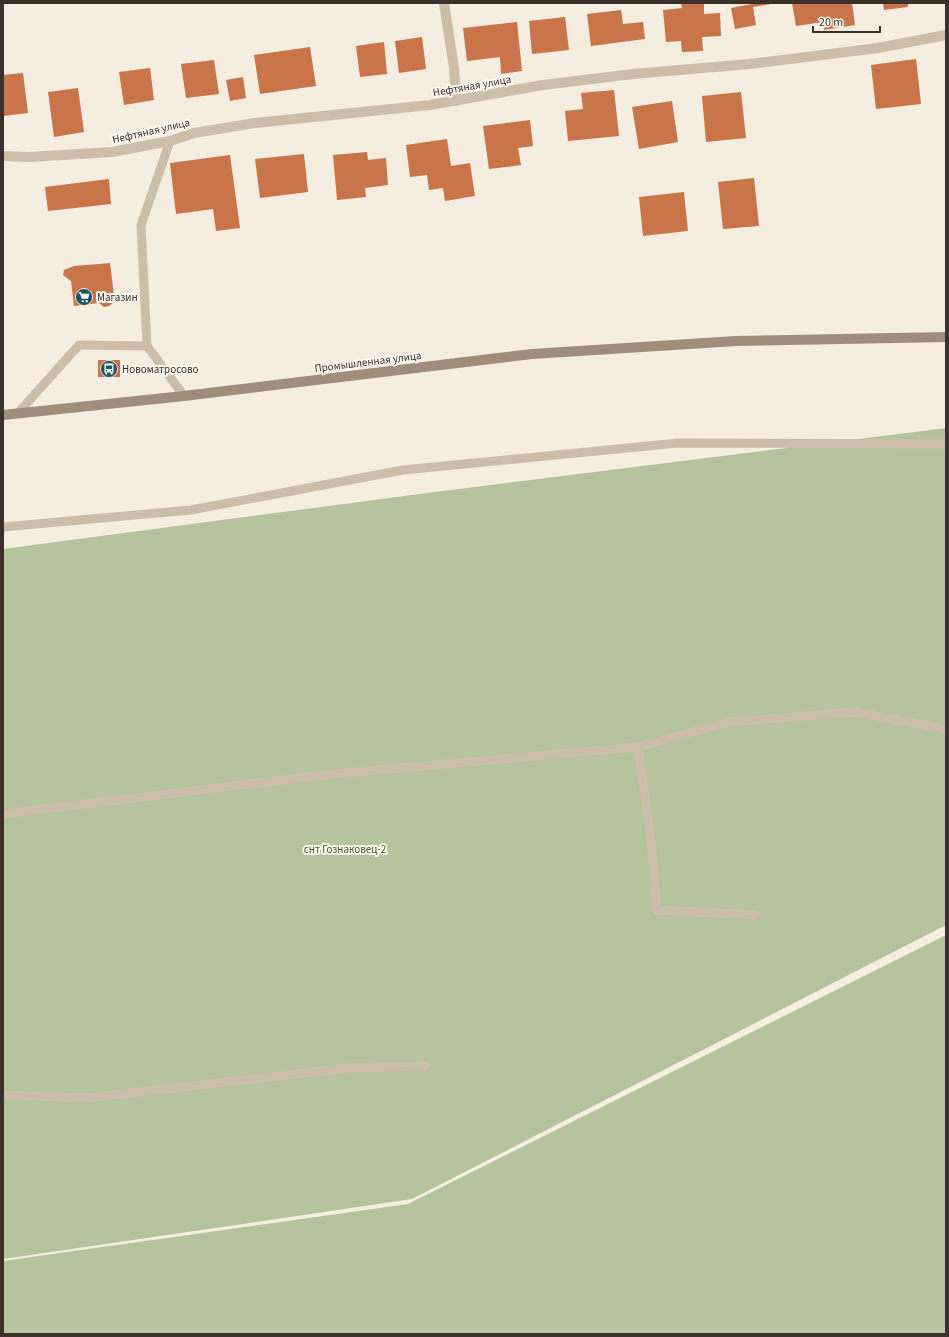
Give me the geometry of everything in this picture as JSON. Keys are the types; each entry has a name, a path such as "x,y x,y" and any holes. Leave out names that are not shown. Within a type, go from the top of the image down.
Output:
{"main road":[{"name":"Промышленная улица","path":"3,415 184,396 532,354 736,341 946,337"}],"street":[{"path":"444,3 454,68 456,101"},
{"name":"Нефтяная улица","path":"3,156 29,157 112,152 170,141 194,133 255,123 430,106 543,85 667,71 750,64 878,48 946,35"}],"lane":[{"path":"170,141 141,225 147,346 184,396"},
{"path":"18,413 79,344 147,346"},
{"path":"3,527 191,510 403,470 678,443 946,444"},
{"path":"3,814 333,774 638,747 729,722 856,712 946,729"},
{"path":"638,747 651,840 657,910 756,915"},
{"path":"3,1095 87,1098 348,1068 426,1066"}],"green space":[{"name":"снт Гознаковец-2","path":"946,428 946,925 412,1199 3,1259 3,549 427,493"},
{"path":"946,935 946,1334 3,1334 3,1261 408,1204"}],"building":[{"path":"681,3 704,3 704,14 720,13 721,36 702,37 703,51 682,52 681,41 666,42 663,10 682,8"},
{"path":"752,3 771,4 753,7 756,25 735,29 731,8"},
{"path":"792,3 852,3 855,25 824,30 823,22 796,26"},
{"path":"883,3 908,3 908,7 884,10"},
{"path":"621,10 623,24 643,22 645,39 591,46 587,14"},
{"path":"565,17 569,50 532,54 529,21"},
{"path":"517,22 522,71 501,74 500,57 467,61 463,28"},
{"path":"422,37 426,69 399,73 395,41"},
{"path":"384,42 387,74 360,77 356,46"},
{"path":"310,47 316,86 260,94 254,55"},
{"path":"916,59 921,104 876,109 871,65"},
{"path":"214,60 219,94 186,98 181,64"},
{"path":"150,68 154,100 124,105 119,72"},
{"path":"23,73 28,113 3,116 3,75"},
{"path":"243,77 246,98 230,101 226,80"},
{"path":"78,88 84,132 54,137 48,92"},
{"path":"614,90 619,136 568,141 565,111 583,109 581,93"},
{"path":"741,92 746,138 706,142 702,96"},
{"path":"672,101 678,142 639,149 632,107"},
{"path":"530,120 533,146 518,148 521,165 489,169 483,126"},
{"path":"447,139 451,166 470,163 475,196 445,201 443,188 429,190 427,175 410,177 406,145"},
{"path":"367,152 368,160 386,158 388,185 365,188 366,197 337,200 333,155"},
{"path":"304,154 308,192 260,198 255,159"},
{"path":"230,155 240,228 216,231 213,209 176,214 170,163"},
{"path":"754,178 759,226 723,229 718,182"},
{"path":"109,179 111,204 48,211 45,187"},
{"path":"684,192 688,231 643,236 639,197"},
{"path":"110,263 114,295 113,303 104,307 99,303 74,306 71,281 63,275 64,270 74,266"},
{"path":"98,360 120,360 120,377 98,377"}],"place":[{"name":"Магазин","path":"84,297"},
{"name":"Новоматросово","path":"109,369"}]}
